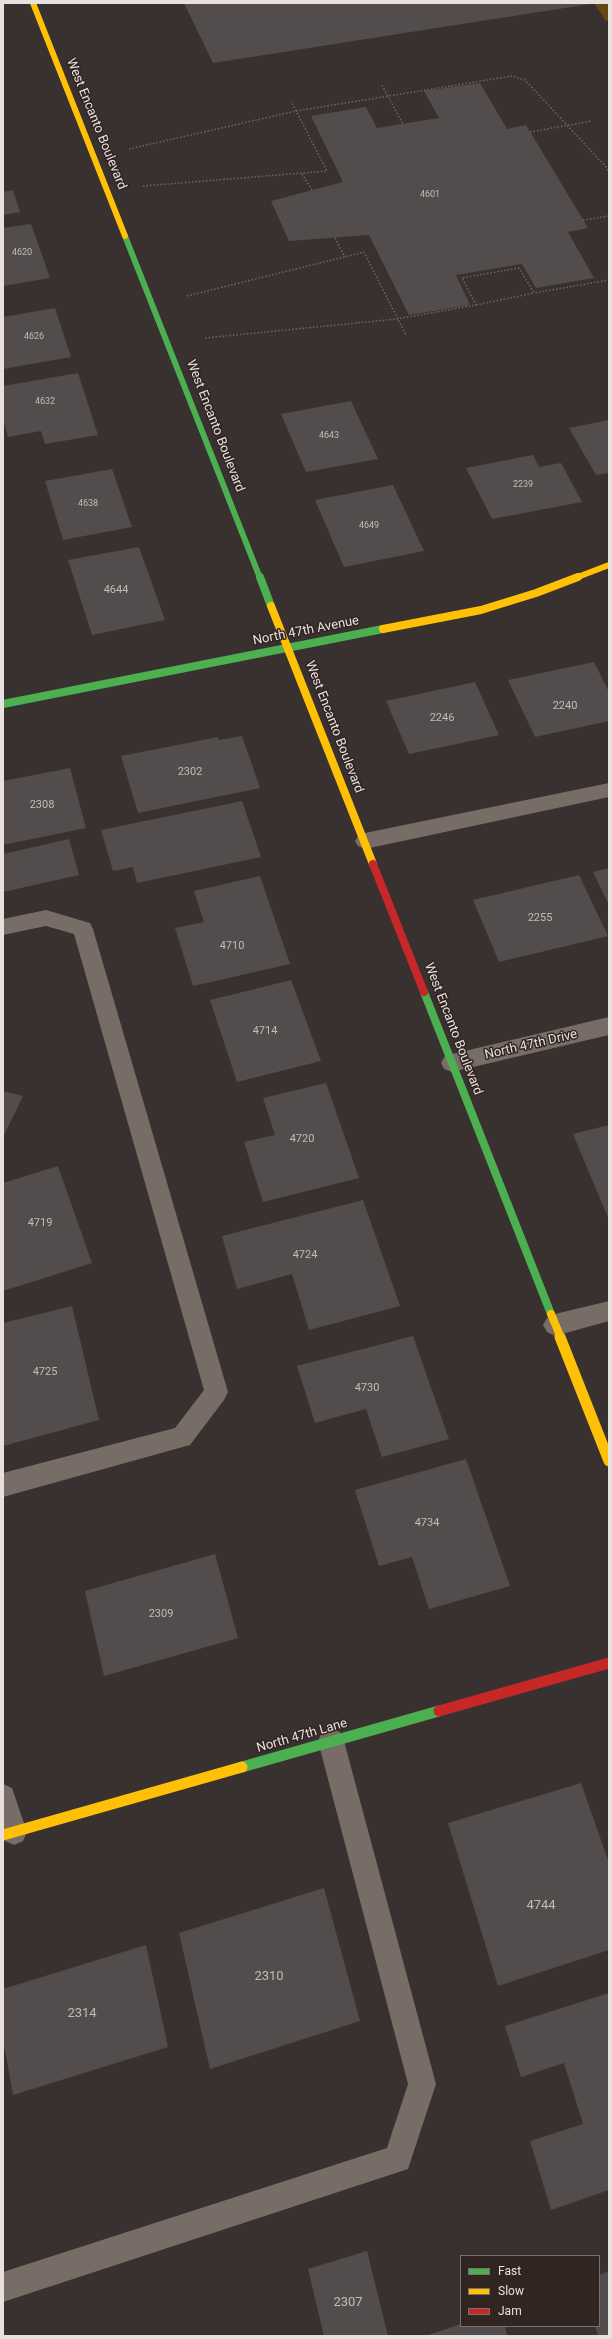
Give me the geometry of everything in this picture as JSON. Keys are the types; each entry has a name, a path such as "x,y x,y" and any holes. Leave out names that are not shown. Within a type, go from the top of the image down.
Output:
{"street":[{"name":"West Encanto Boulevard","path":"33,3 609,1462"},
{"name":"North 47th Avenue","path":"3,704 481,610 536,593 609,565"},
{"path":"365,842 609,790"},
{"path":"3,927 46,918 83,929 216,1392 182,1437 3,1485"},
{"name":"North 47th Drive","path":"452,1063 609,1026"},
{"path":"555,1325 609,1311"},
{"name":"North 47th Lane","path":"8,1833 609,1664"},
{"path":"3,2287 398,2159 422,2084 331,1741"},
{"path":"3,1798 8,1833"}],"path":[{"path":"126,150 296,111 512,76 525,80 607,168 609,173"},
{"path":"382,85 403,124"},
{"path":"141,186 327,172 291,101"},
{"path":"530,132 592,121"},
{"path":"302,174 312,190"},
{"path":"583,220 609,216"},
{"path":"335,238 345,257"},
{"path":"153,304 364,252 406,335"},
{"path":"476,305 462,278 519,268 534,293"},
{"path":"168,342 397,319 609,280"}],"shaded area":[{"path":"594,3 609,3 609,20 606,21"}],"building":[{"path":"184,3 590,3 590,4 213,63"},
{"path":"480,83 507,129 526,125 588,228 568,232 594,278 536,288 522,264 456,275 470,305 409,315 369,235 289,241 271,201 343,182 311,116 366,107 377,128 439,118 424,91"},
{"path":"13,190 20,212 3,215 3,192"},
{"path":"31,224 50,278 3,286 3,228"},
{"path":"55,308 71,357 3,369 3,317"},
{"path":"78,373 98,435 45,444 41,431 8,437 3,419 3,386"},
{"path":"351,401 378,459 306,472 281,414"},
{"path":"609,420 609,473 596,475 569,428"},
{"path":"533,455 539,467 561,463 582,502 492,519 466,468"},
{"path":"112,469 132,527 63,540 45,481"},
{"path":"393,485 424,551 344,567 315,500"},
{"path":"139,547 165,620 92,635 68,560"},
{"path":"594,662 609,692 609,721 535,737 508,680"},
{"path":"475,682 499,735 409,754 386,701"},
{"path":"242,736 260,788 138,813 121,756 218,737 219,740"},
{"path":"70,768 86,828 3,845 3,781"},
{"path":"242,801 261,857 137,883 133,867 113,871 101,830"},
{"path":"69,839 79,875 3,892 3,854"},
{"path":"609,868 609,905 593,872"},
{"path":"579,875 608,936 499,962 473,900"},
{"path":"260,876 290,964 193,986 175,928 204,922 194,891"},
{"path":"291,980 321,1061 237,1082 210,1000"},
{"path":"326,1083 359,1178 263,1202 244,1142 275,1135 263,1098"},
{"path":"3,1091 23,1096 3,1137"},
{"path":"609,1125 609,1220 573,1134"},
{"path":"58,1166 92,1263 3,1291 3,1183"},
{"path":"363,1200 400,1306 309,1330 292,1274 237,1289 222,1236"},
{"path":"72,1306 99,1420 3,1446 3,1323"},
{"path":"413,1336 449,1439 382,1457 366,1409 315,1423 297,1366"},
{"path":"466,1459 510,1586 429,1609 412,1557 379,1566 355,1490"},
{"path":"215,1554 238,1638 104,1676 85,1591"},
{"path":"581,1783 609,1863 609,1950 498,1986 448,1823"},
{"path":"324,1888 360,2021 210,2069 179,1933"},
{"path":"146,1945 168,2047 13,2095 3,2039 3,1989"},
{"path":"609,1993 609,2190 551,2210 530,2141 583,2124 564,2063 521,2077 505,2026"},
{"path":"367,2251 388,2336 324,2336 308,2269"},
{"path":"609,2271 609,2336 598,2336 595,2327 600,2327 600,2275"},
{"path":"460,2324 460,2327 505,2327 507,2336 425,2336"}],"traffic: fast":[{"path":"125,236 271,606"},
{"path":"3,704 383,629"},
{"path":"424,992 551,1314"},
{"path":"242,1767 439,1711"}],"traffic: slow":[{"path":"33,3 125,236"},
{"path":"383,629 481,610 536,593 609,565"},
{"path":"271,606 373,864"},
{"path":"551,1314 609,1461"},
{"path":"3,1835 242,1767"}],"traffic: jam":[{"path":"373,864 424,992"},
{"path":"439,1711 609,1663"}]}
